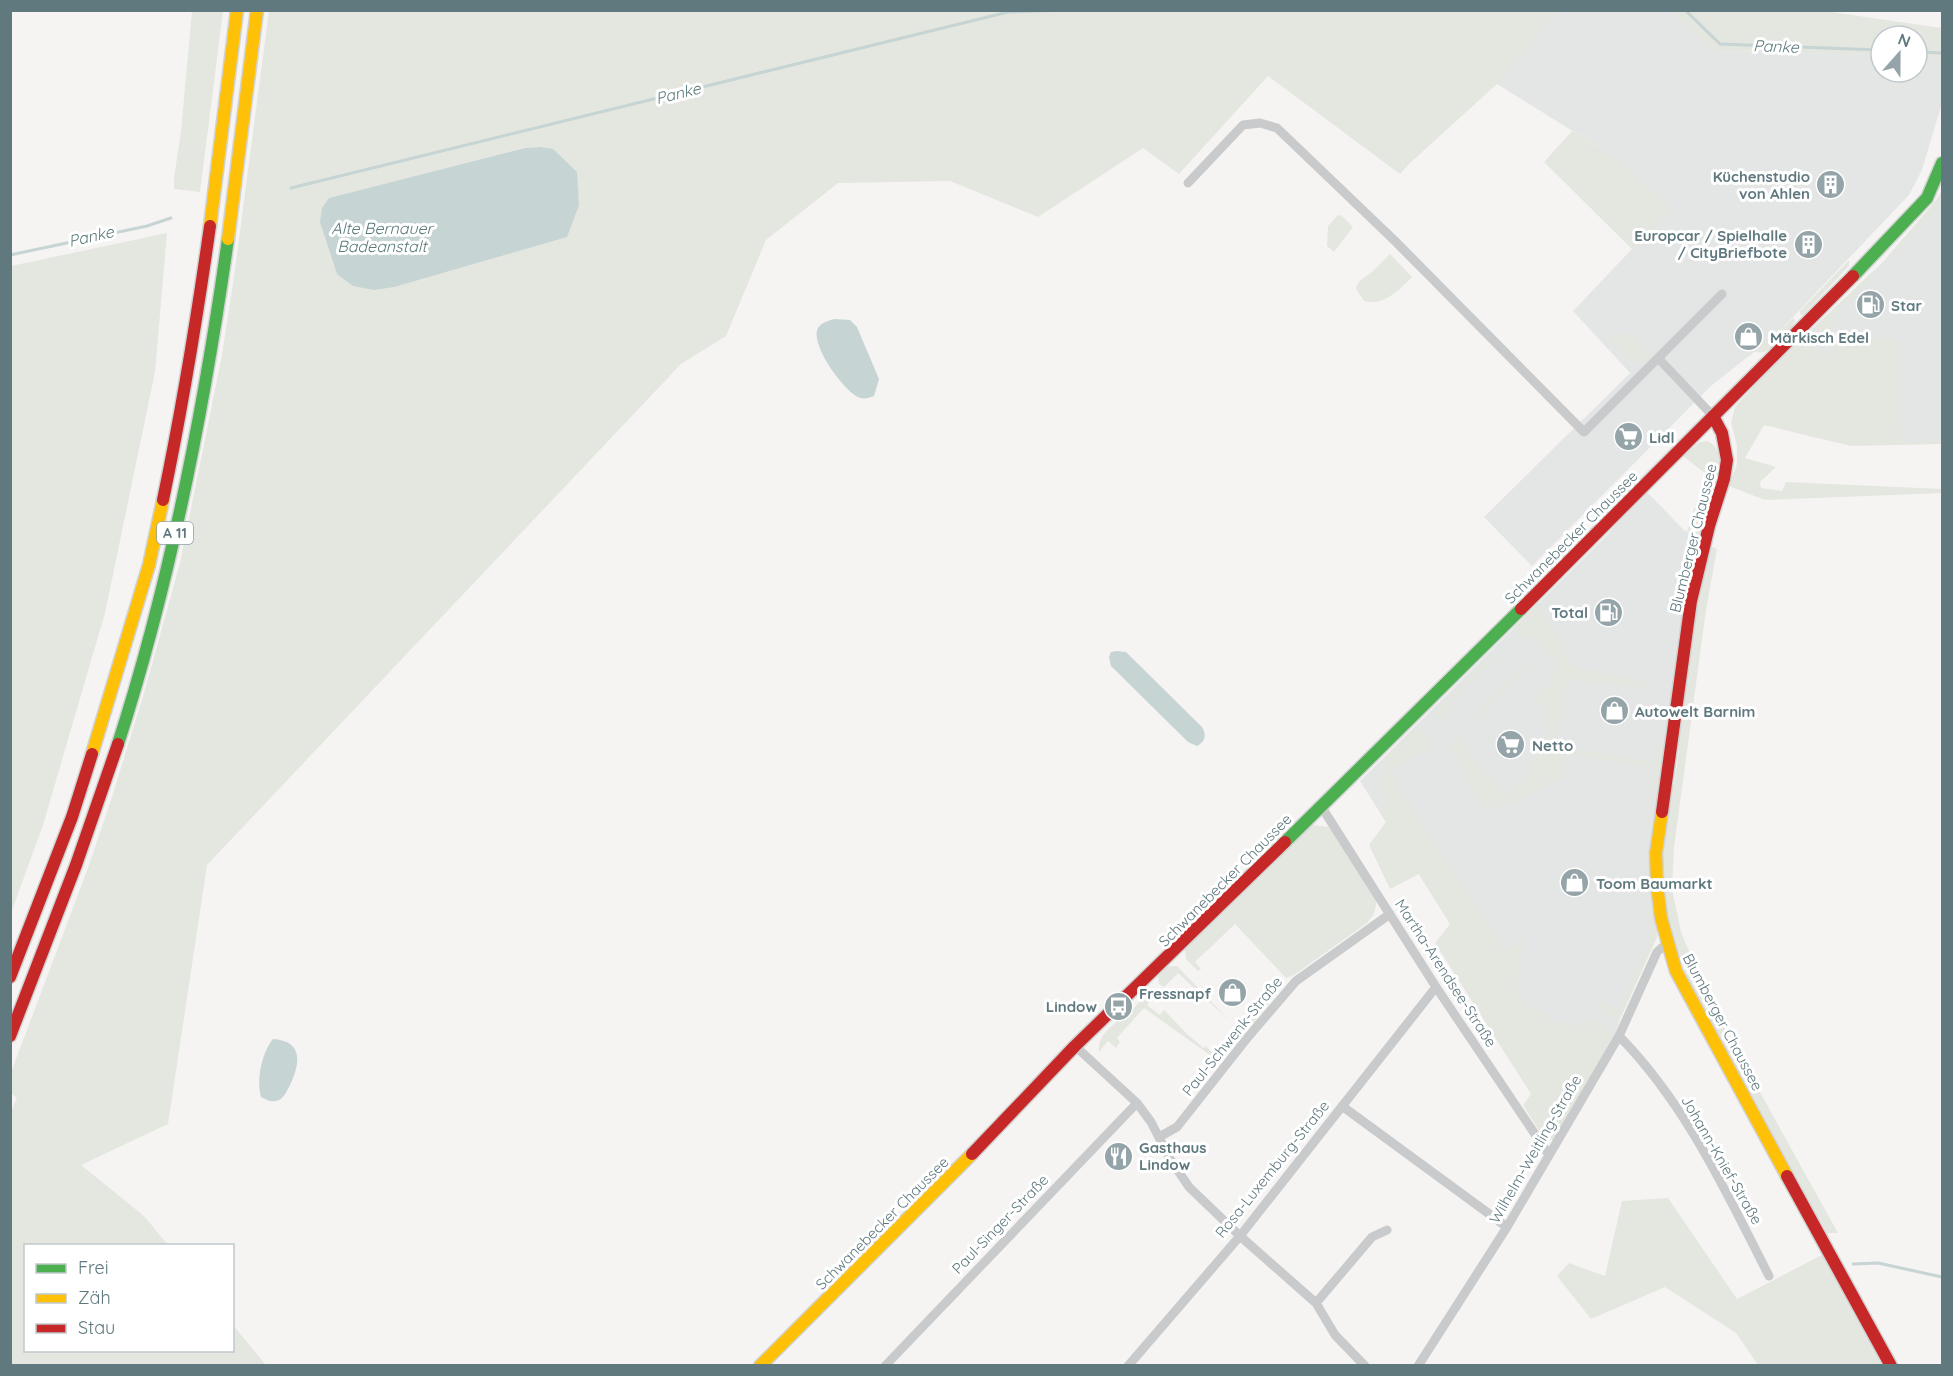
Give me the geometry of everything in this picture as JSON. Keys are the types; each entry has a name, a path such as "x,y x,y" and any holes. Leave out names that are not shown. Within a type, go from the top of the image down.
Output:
{"main road":[{"name":"A 11","path":"10,977 72,817 149,565 177,431 200,298 237,10"},
{"name":"A 11","path":"10,1036 92,821 135,690 169,561 211,352 227,249 257,10"},
{"name":"Schwanebecker Chaussee","path":"760,1365 1000,1125 1075,1046 1321,806 1904,224 1940,179 1942,163"},
{"name":"Blumberger Chaussee","path":"1713,416 1722,433 1727,460 1691,601 1656,853 1657,885 1667,943 1682,981 1892,1365"}],"street":[{"path":"1188,183 1243,125 1260,123 1277,128 1395,241 1584,432 1722,294"},
{"path":"1658,358 1713,416"},
{"name":"Martha-Arendsee-Straße","path":"1321,806 1436,987 1549,1155"},
{"name":"Paul-Schwenk-Straße","path":"1159,1137 1177,1127 1248,1037 1296,981 1390,914"},
{"name":"Wilhelm-Weitling-Straße","path":"1418,1365 1507,1227 1619,1036 1657,952 1667,943"},
{"name":"Rosa-Luxemburg-Straße","path":"1128,1365 1240,1236 1436,987"},
{"name":"Johann-Knief-Straße","path":"1619,1036 1683,1115 1723,1184 1769,1276"},
{"path":"1075,1046 1137,1103 1189,1187 1316,1303 1335,1335 1365,1365"},
{"name":"Paul-Singer-Straße","path":"885,1365 1137,1103"},
{"path":"1342,1106 1507,1227"},
{"path":"1316,1303 1372,1237 1387,1230"}],"shaded area":[{"path":"1817,10 1914,24 1869,24 1869,55 1711,51 1670,11"},
{"path":"192,11 223,11 200,192 174,189"},
{"path":"269,11 1561,11 1546,24 1497,84 1400,174 1268,76 1179,174 1143,148 1038,217 950,181 838,183 766,240 726,336 681,364 207,865 168,1124 81,1165 144,1216 167,1244 24,1244 24,1352 234,1352 234,1326 266,1365 11,1365 10,1114 17,1098 11,1093 10,1075 88,868 144,693 180,563 222,355","holes":["540,147 329,198 525,148"]},
{"path":"1561,11 1670,11 1712,51 1869,55 1869,84 1929,84 1929,58 1942,60 1942,103 1922,170 1909,195 1773,338 1768,337 1754,352 1711,386 1532,566 1484,517 1630,373 1573,311 1670,209 1619,160 1497,84 1546,24"},
{"path":"1929,26 1942,28 1942,60 1929,58"},
{"path":"1572,131 1619,160 1671,209 1632,249 1544,162"},
{"path":"1941,192 1942,202 1887,263 1888,256 1934,204"},
{"path":"1942,193 1942,440 1902,443 1825,357 1807,345 1796,344 1884,261"},
{"path":"1338,215 1353,227 1334,252 1327,246 1328,226"},
{"path":"167,233 155,372 105,613 43,825 11,913 11,266"},
{"path":"1390,254 1412,277 1396,292 1378,302 1364,301 1356,289 1358,283"},
{"path":"1849,260 1849,266 1803,315 1800,314 1800,311"},
{"path":"1871,273 1869,281 1842,307 1827,335 1820,336 1818,324"},
{"path":"1793,318 1795,321 1793,325 1777,343 1764,352 1754,352 1768,337 1774,337"},
{"path":"1619,334 1630,335 1650,355 1640,364 1610,339"},
{"path":"1843,336 1897,339 1902,442 1942,440 1942,444 1851,446 1764,425 1745,458 1776,467 1760,482 1761,488 1782,491 1786,482 1942,489 1942,493 1765,500 1729,486 1737,464 1737,445 1731,423 1735,407 1789,348 1804,345 1825,357"},
{"path":"1707,441 1717,450 1719,457 1719,471 1713,492 1702,492 1706,474 1683,456 1700,442"},
{"path":"1646,491 1684,530 1698,538 1676,658 1649,859 1657,937 1620,1019 1613,1042 1546,1076 1360,781 1606,536"},
{"path":"1696,503 1706,509 1698,538 1687,532"},
{"path":"1709,545 1717,549 1706,610 1674,847 1672,889 1681,932 1710,1002 1838,1233 1827,1233 1732,1063 1680,959 1666,908 1663,862 1671,785 1674,785 1679,750 1674,749 1694,618"},
{"path":"1538,603 1572,667 1648,682 1646,689 1573,679 1565,691 1554,746 1655,762 1658,746 1663,745 1656,791 1648,808 1654,766 1640,766 1564,754 1559,782 1548,780 1546,788 1484,812 1449,744 1459,736 1472,758 1508,796 1530,774 1525,768 1550,743 1545,737 1551,731 1546,725 1547,711 1534,700 1553,680 1548,675 1558,663 1529,636 1523,641 1515,627"},
{"path":"1492,653 1502,661 1499,664 1493,659 1450,701 1454,706 1445,718 1440,719 1435,712"},
{"path":"1523,656 1537,670 1536,672 1529,666 1502,693 1499,690 1527,662"},
{"path":"1497,692 1500,695 1478,717 1482,724 1468,709 1475,714"},
{"path":"1412,730 1423,733 1431,747 1389,771 1381,761"},
{"path":"1389,771 1504,950 1524,937 1518,990 1521,997 1535,1010 1546,1013 1550,1021 1589,1027 1591,1018 1602,1024 1610,1033 1613,1042 1553,1140 1543,1137 1523,1105 1531,1094 1435,943 1450,924 1419,874 1390,889 1369,845 1386,822 1379,811 1390,804 1376,779"},
{"path":"1313,825 1329,827 1377,900 1374,914 1367,923 1294,975 1286,978 1235,924 1195,962 1201,969 1198,971 1186,959 1185,948 1307,828"},
{"path":"1647,909 1655,922 1657,937 1620,1019 1610,1018 1604,1011 1597,1009 1598,1000 1619,1012 1650,937"},
{"path":"1177,966 1231,1022 1178,973 1164,987 1159,984 1158,976 1167,967"},
{"path":"1149,988 1156,995 1147,1005 1160,1015 1164,1010 1188,1035 1204,1048 1206,1046 1221,1063 1144,1008 1117,1038 1120,1042 1116,1048 1108,1041 1099,1052 1102,1037 1122,1017 1125,1018 1140,1001 1138,996"},
{"path":"1275,990 1278,992 1252,1025 1249,1022 1250,1018"},
{"path":"1668,1198 1737,1299 1822,1255 1883,1365 1758,1365 1736,1333 1665,1287 1591,1319 1557,1276 1569,1263 1605,1276 1622,1201"}],"water":[{"name":"Alte Bernauer Badeanstalt","path":"525,148 553,149 577,172 579,205 567,237 394,287 374,290 353,286 337,274 320,222 322,208 329,198"},
{"path":"834,319 850,320 857,327 879,379 874,396 860,398 854,394 838,378 823,356 817,335 818,328 823,323"},
{"path":"1111,652 1126,652 1202,727 1205,735 1202,742 1197,746 1188,742 1111,666 1109,657"},
{"path":"273,1039 290,1044 295,1049 297,1062 286,1093 279,1100 270,1101 261,1097 259,1083 263,1059"}],"waterway":[{"name":"Panke","path":"291,188 1008,12 1067,10"},
{"name":"Panke","path":"1685,10 1720,44 1869,50"},
{"name":"Panke","path":"1929,52 1942,53"},
{"name":"Panke","path":"10,255 147,226 171,218"},
{"path":"1853,1264 1878,1263 1942,1277"}],"traffic: fast":[{"path":"1853,276 1927,198 1942,163"},
{"path":"118,744 154,620 184,494 197,431 228,239"},
{"path":"1285,842 1521,609"}],"traffic: slow":[{"path":"210,226 237,10"},
{"path":"228,239 257,10"},
{"path":"92,754 149,565 163,500"},
{"path":"1662,812 1656,853 1657,885 1661,918 1676,971 1787,1176"},
{"path":"760,1366 972,1154"}],"traffic: jam":[{"path":"163,500 189,363 210,226"},
{"path":"1521,609 1853,276"},
{"path":"1662,812 1691,601 1727,460 1722,433 1713,416"},
{"path":"10,1036 76,865 118,744"},
{"path":"10,977 72,817 92,754"},
{"path":"972,1154 1075,1046 1285,842"},
{"path":"1787,1176 1891,1366"}],"place":[{"name":"Küchenstudio von Ahlen","path":"1831,185"},
{"name":"Europcar / Spielhalle / CityBriefbote","path":"1808,244"},
{"name":"Star","path":"1870,305"},
{"name":"Märkisch Edel","path":"1749,337"},
{"name":"Lidl","path":"1628,437"},
{"name":"Total","path":"1609,612"},
{"name":"Autowelt Barnim","path":"1614,711"},
{"name":"Netto","path":"1511,745"},
{"name":"Toom Baumarkt","path":"1575,883"},
{"name":"Fressnapf","path":"1232,993"},
{"name":"Lindow","path":"1118,1006"},
{"name":"Gasthaus Lindow","path":"1118,1156"}]}
